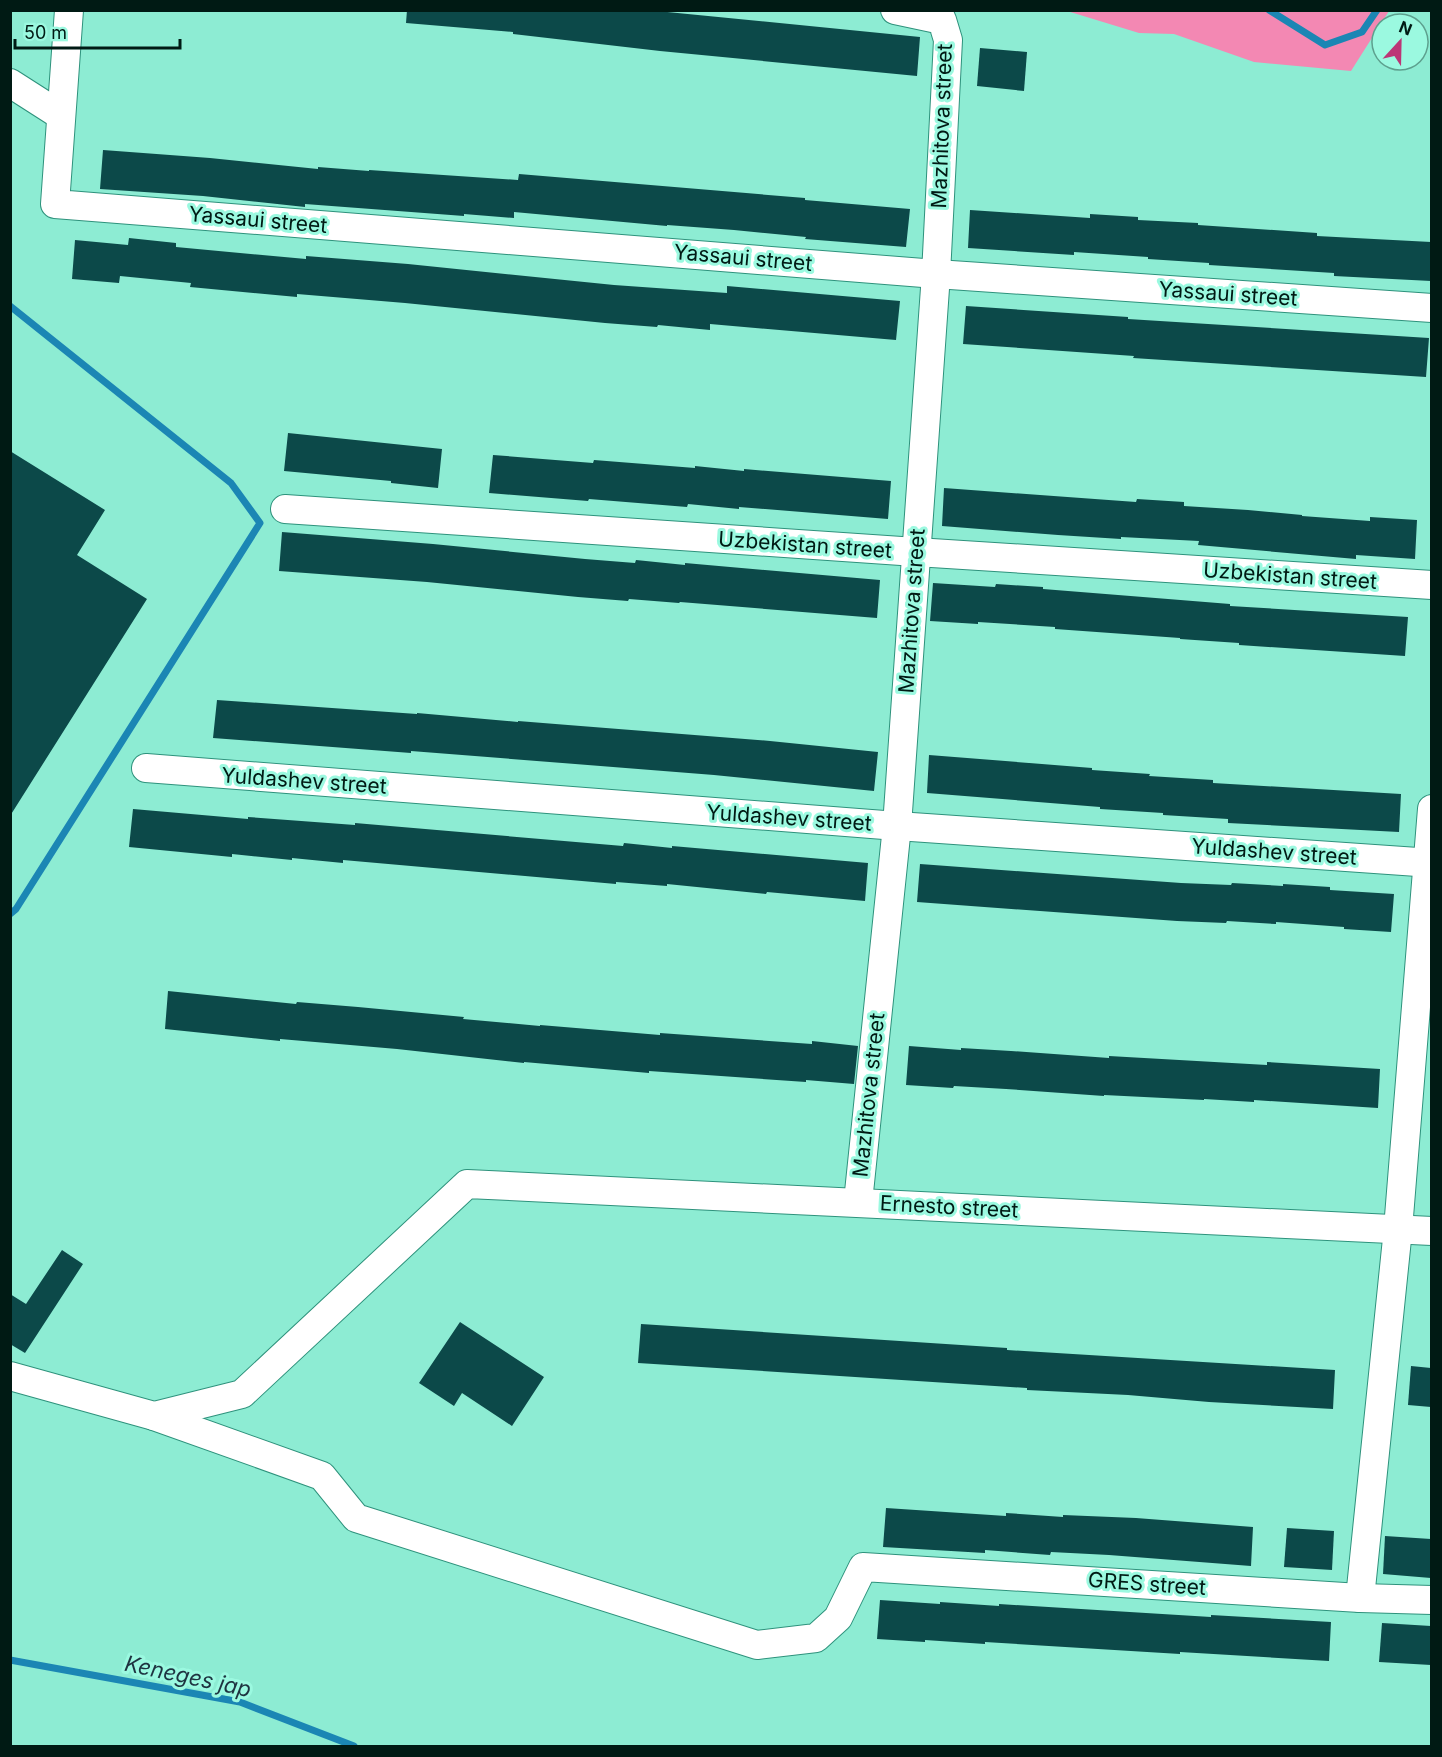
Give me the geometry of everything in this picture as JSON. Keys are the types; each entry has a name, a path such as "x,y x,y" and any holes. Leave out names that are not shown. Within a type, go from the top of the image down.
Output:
{"street":[{"path":"10,83 60,115 69,10"},
{"name":"Mazhitova street","path":"858,1202 897,826 936,274 948,39 942,20 895,10"},
{"name":"Yassaui street","path":"60,115 55,204 936,274 1431,308"},
{"name":"Uzbekistan street","path":"285,509 1431,585"},
{"name":"Yuldashev street","path":"146,768 897,826 1429,863"},
{"path":"1360,1598 1398,1229 1429,863 1431,809"},
{"name":"Ernesto street","path":"154,1416 242,1394 467,1184 1431,1231"},
{"path":"10,1376 154,1416"},
{"name":"GRES street","path":"154,1416 322,1476 356,1518 756,1645 816,1638 838,1618 863,1567 1360,1598 1431,1600"}],"shaded area":[{"path":"1067,11 1389,11 1370,12 1370,41 1351,71 1254,62 1174,34 1139,33"}],"building":[{"path":"407,10 647,10 920,37 917,76 660,51 513,34 513,32 406,23"},
{"path":"980,48 1027,52 1024,91 977,86"},
{"path":"103,150 318,169 318,167 518,180 519,174 910,209 906,247 514,212 514,218 305,204 305,207 203,196 100,189"},
{"path":"970,210 1090,218 1090,214 1138,217 1138,220 1317,233 1317,236 1431,242 1431,281 1334,276 1334,273 1209,265 1209,263 1148,259 1148,257 968,248"},
{"path":"129,238 176,243 176,247 306,259 306,256 408,264 614,285 727,293 727,286 900,301 896,340 710,324 710,330 605,323 405,303 297,294 297,297 190,287 191,283 120,276 119,283 72,279 75,240 128,245"},
{"path":"966,306 1429,338 1426,377 1133,358 1134,356 963,344"},
{"path":"288,433 442,449 438,488 391,483 391,481 284,471"},
{"path":"10,451 105,510 77,555 147,599 10,816"},
{"path":"493,455 593,463 594,460 744,471 744,469 891,481 888,519 739,507 739,509 688,504 687,507 489,493"},
{"path":"944,488 1136,502 1137,499 1184,502 1184,506 1370,521 1370,517 1417,520 1415,559 1356,555 1356,559 1198,545 1199,541 1121,537 1121,539 942,526"},
{"path":"282,532 585,559 635,563 636,560 685,565 685,563 880,580 877,618 680,602 629,599 628,601 279,571"},
{"path":"933,583 1043,587 1043,589 1230,604 1230,606 1408,617 1405,656 1239,645 1239,643 1055,629 1055,627 930,621"},
{"path":"217,700 417,713 770,741 878,752 874,791 714,775 213,738"},
{"path":"929,755 1092,768 1092,770 1150,774 1149,776 1213,780 1213,783 1401,794 1399,832 1228,823 1228,819 927,793"},
{"path":"133,809 248,819 248,817 355,825 355,823 623,846 624,843 672,848 672,846 868,863 865,901 667,884 667,886 616,882 616,884 343,860 343,863 232,854 232,857 129,847"},
{"path":"920,864 1181,883 1283,886 1283,884 1394,894 1391,932 1276,922 1276,924 1177,921 917,902"},
{"path":"168,991 296,1004 297,1002 358,1007 540,1026 812,1044 812,1041 858,1046 854,1084 649,1071 649,1073 165,1029"},
{"path":"909,1046 1109,1058 1109,1056 1267,1065 1267,1062 1380,1069 1378,1108 1254,1100 1254,1102 1104,1096 906,1085"},
{"path":"62,1250 83,1264 25,1353 10,1344 10,1294 26,1304"},
{"path":"460,1322 544,1377 512,1426 462,1393 454,1406 419,1383"},
{"path":"641,1324 1335,1370 1333,1409 638,1363"},
{"path":"1411,1366 1431,1368 1431,1407 1408,1405"},
{"path":"886,1508 1006,1516 1006,1513 1063,1517 1063,1515 1136,1518 1253,1527 1251,1566 1051,1552 1050,1555 985,1550 985,1553 883,1547"},
{"path":"1287,1528 1334,1531 1332,1570 1284,1567"},
{"path":"1385,1536 1431,1539 1431,1578 1383,1574"},
{"path":"880,1600 999,1606 999,1604 1331,1622 1329,1661 985,1642 985,1644 877,1639"},
{"path":"1382,1623 1431,1626 1431,1665 1379,1662"}],"waterway":[{"path":"1269,10 1325,45 1362,32 1377,10"},
{"path":"10,306 231,483 260,523 16,909 10,914"},
{"name":"Keneges jap","path":"10,1660 240,1702 354,1746"}]}
